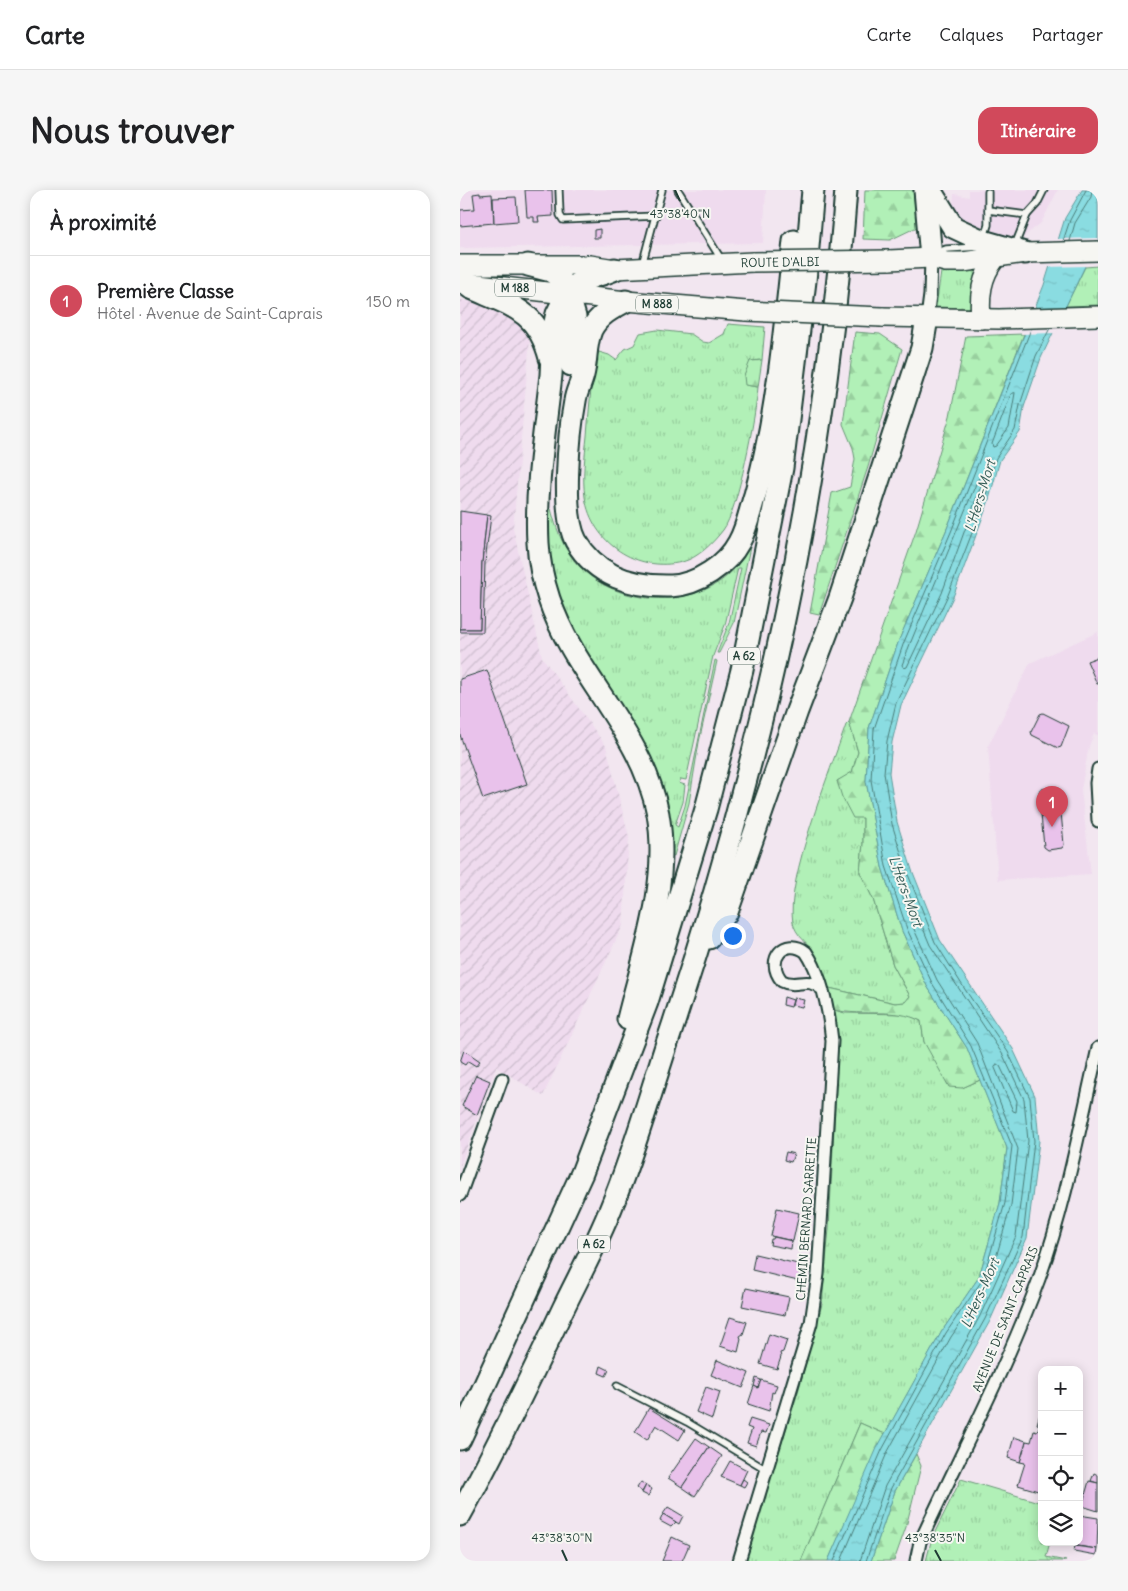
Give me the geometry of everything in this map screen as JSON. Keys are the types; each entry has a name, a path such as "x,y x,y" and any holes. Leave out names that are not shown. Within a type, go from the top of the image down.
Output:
{"highway":[{"path":"626,301 611,308 591,330 586,347 583,375 575,400 567,487 568,515 575,539 587,557 605,571 624,581 658,586 674,586 696,580 730,555 740,542 762,469 780,367 798,211 805,190"},
{"name":"A 62","path":"460,1439 582,1173 647,1002 677,910 706,809 742,670 782,468 805,281 813,190"},
{"name":"A 62","path":"460,1515 499,1445 611,1208 695,959 735,826 773,678 795,572 812,471 834,315 846,190"},
{"path":"924,190 930,258"},
{"path":"930,190 953,227 985,255 1025,252"},
{"path":"528,265 551,271 558,277 568,293 575,317 570,374 575,400"},
{"path":"606,1106 650,932 658,888 661,846 658,814 639,754 564,634 549,600 541,571 538,542 540,478 557,315 574,284 615,269"},
{"path":"461,279 528,317 536,324 545,340 552,364"},
{"path":"695,959 727,912 843,588 919,357 927,318"}],"main road":[{"path":"1025,252 1098,251"},
{"name":"ROUTE D'ALBI","path":"461,279 528,265 590,265 615,269 724,263 930,258 946,262 985,255"},
{"path":"985,255 981,288 990,319"},
{"name":"M 188","path":"461,279 568,293"},
{"name":"M 888","path":"568,293 626,301 746,311 882,318 990,319 1098,316"}],"street":[{"path":"927,318 930,295 930,258"},
{"path":"1098,769 1096,783 1098,821"},
{"name":"CHEMIN BERNARD SARRETTE","path":"739,1561 813,1313 818,1274 832,1041 828,1010 822,989 806,952 794,946 788,947 778,955 774,969 782,981 796,984 808,981 814,982 822,989"},
{"name":"AVENUE DE SAINT-CAPRAIS","path":"916,1561 920,1542 976,1427 1038,1280 1072,1171 1098,1048"},
{"path":"460,1195 502,1080"}],"lane":[{"path":"559,190 560,215 563,220 656,216"},
{"path":"642,268 662,190"},
{"path":"678,190 724,263"},
{"path":"1025,252 1017,240 1027,216 1038,204 1044,190"},
{"path":"985,255 988,226 988,191"},
{"path":"988,210 1027,216"},
{"path":"617,1386 687,1422 767,1470"}],"shaded area":[{"path":"460,190 766,190 763,243 460,248"},
{"path":"969,190 1058,190 1041,223 1012,246 969,227 953,207 954,194 969,197"},
{"path":"460,300 497,305 532,316 513,528 542,657 606,746 629,837 623,925 543,1096 496,1067 460,1166"},
{"path":"1098,632 1098,735 1094,734 1089,746 1081,790 1091,874 998,880 988,746 1030,663"}],"green space":[{"path":"865,190 913,190 917,227 890,240 863,239"},
{"path":"1098,266 1098,305 1066,306 1085,267"},
{"path":"979,269 972,290 971,308 936,307 941,272 945,270"},
{"path":"728,324 765,327 762,360 750,361 746,385 758,387 757,400 740,484 729,520 710,545 688,560 665,564 649,563 633,558 619,551 607,541 589,513 585,497 584,466 594,361 599,352 609,355 616,360 625,349 634,345 640,333 657,330 691,334 703,342 709,343 724,334"},
{"path":"855,332 880,334 902,349 868,467 819,615 810,613 832,493 850,487 855,459 853,448 843,424"},
{"path":"1024,334 946,531 899,640 869,728 866,781 882,867 902,931 927,986 967,1048 980,1080 962,1088 949,1087 924,1042 921,1021 900,1014 856,1013 834,1010 829,988 895,1003 905,1002 910,996 893,965 873,899 860,872 863,818 853,818 842,797 837,781 852,772 858,752 849,722 916,531 950,416 966,336"},
{"path":"762,360 758,387 745,385 744,376 750,361"},
{"path":"551,509 564,545 581,568 608,587 630,595 653,598 676,597 699,592 719,582 736,567 748,547 750,547 734,623 719,653 717,653 729,623 741,568 738,568 725,625 713,656 686,780 681,779 679,783 685,785 683,802 675,825 678,827 685,806 715,660 717,661 699,742 689,803 674,856 672,855 666,816 654,776 638,737 619,702 573,630 557,593 550,558 548,535 548,511"},
{"path":"849,722 858,752 852,773 837,781 863,817 860,872 873,899 893,965 910,996 906,1002 895,1003 829,988 816,956 798,933 793,923 792,904 802,853 846,725"},
{"path":"834,1010 845,1013 907,1014 921,1021 924,1042 962,1088 980,1080 1007,1148 1000,1203 979,1277 942,1331 885,1434 860,1423 801,1561 744,1561 798,1392 822,1304 829,1229 837,1065"},
{"path":"860,1423 885,1434 828,1561 801,1561"},
{"path":"916,1454 921,1466 906,1527 894,1561 871,1561 895,1491"},
{"path":"961,1479 1038,1502 1038,1546 1049,1546 1046,1557 1066,1561 926,1561 932,1538"}],"water":[{"name":"L'Hers-Mort","path":"1082,190 1098,190 1098,239 1041,358 1024,407 1020,432 1000,460 988,503 953,597 901,705 892,742 889,773 897,822 912,870 940,940 1013,1049 1035,1096 1039,1141 1027,1238 990,1321 895,1491 871,1561 828,1561 877,1448 942,1331 979,1277 1000,1203 1007,1148 967,1048 927,986 902,931 882,867 866,781 869,728 899,640 946,531 1044,285 1065,218"}],"pier":[{"path":"1098,238 1098,245 1088,266 1047,267 1056,239"},
{"path":"1032,308 1068,308 1056,333 1021,334"}],"building":[{"path":"525,190 552,190 553,216 538,217 539,222 534,222 534,217 527,217"},
{"path":"480,193 480,195 492,194 494,223 460,226 460,210 475,209 473,194"},
{"path":"516,197 518,221 494,223 493,198"},
{"path":"600,229 600,238 594,238 594,230"},
{"path":"460,511 487,515 482,563 480,629 460,629"},
{"path":"487,515 491,516 485,562 483,632 460,632 460,629 480,629 482,563"},
{"path":"1098,657 1098,684 1097,684 1087,661"},
{"path":"487,670 527,784 483,799 460,735 460,679"},
{"path":"1043,713 1069,726 1061,747 1058,748 1032,735 1031,732 1040,714"},
{"path":"1056,788 1059,790 1064,845 1062,848 1048,850 1044,847 1039,792 1040,789"},
{"path":"784,997 793,1000 791,1007 783,1005"},
{"path":"794,998 804,1000 802,1007 792,1005"},
{"path":"464,1050 480,1061 476,1066 468,1061 465,1065 460,1062"},
{"path":"476,1075 490,1081 477,1115 462,1106"},
{"path":"786,1152 794,1154 791,1162 784,1160"},
{"path":"777,1208 799,1213 793,1241 771,1236"},
{"path":"774,1237 792,1241 791,1249 770,1245 771,1239"},
{"path":"755,1254 802,1265 798,1281 752,1270"},
{"path":"746,1288 789,1297 785,1315 742,1306"},
{"path":"730,1317 747,1322 743,1334 740,1336 738,1352 720,1346"},
{"path":"769,1334 787,1340 783,1352 780,1353 781,1357 777,1369 760,1364"},
{"path":"717,1360 749,1373 743,1388 711,1375"},
{"path":"601,1366 609,1370 606,1376 599,1373"},
{"path":"756,1378 761,1380 758,1388 754,1386"},
{"path":"761,1380 777,1385 774,1393 772,1392 769,1411 748,1404 754,1386 758,1388"},
{"path":"706,1387 720,1392 712,1419 696,1412"},
{"path":"649,1408 685,1430 679,1440 656,1425 647,1440 635,1432"},
{"path":"750,1419 769,1425 766,1433 761,1432 756,1446 747,1443 752,1429 747,1427"},
{"path":"1038,1430 1038,1491 1018,1485 1025,1463 1020,1462 1026,1441 1031,1442 1034,1431 1037,1432"},
{"path":"1014,1437 1026,1441 1020,1462 1008,1458"},
{"path":"696,1438 709,1447 682,1487 668,1478"},
{"path":"709,1447 722,1456 695,1496 682,1487"},
{"path":"730,1461 747,1470 740,1485 721,1477"},
{"path":"1094,1473 1098,1475 1098,1483 1091,1481"},
{"path":"743,1479 747,1482 744,1487 740,1485"},
{"path":"1089,1481 1098,1483 1098,1511 1083,1506"},
{"path":"641,1482 646,1485 642,1492 637,1488"},
{"path":"646,1485 652,1489 648,1496 642,1493"},
{"path":"668,1507 683,1516 679,1524 663,1514"},
{"path":"663,1514 676,1522 671,1527 660,1521"},
{"path":"1083,1516 1098,1518 1097,1549 1078,1546 1083,1546"},
{"path":"672,1537 689,1545 682,1561 662,1561"},
{"path":"1075,1546 1097,1549 1096,1555 1074,1551"}],"place":[{"name":"Première Classe","path":"1052,827"}]}
